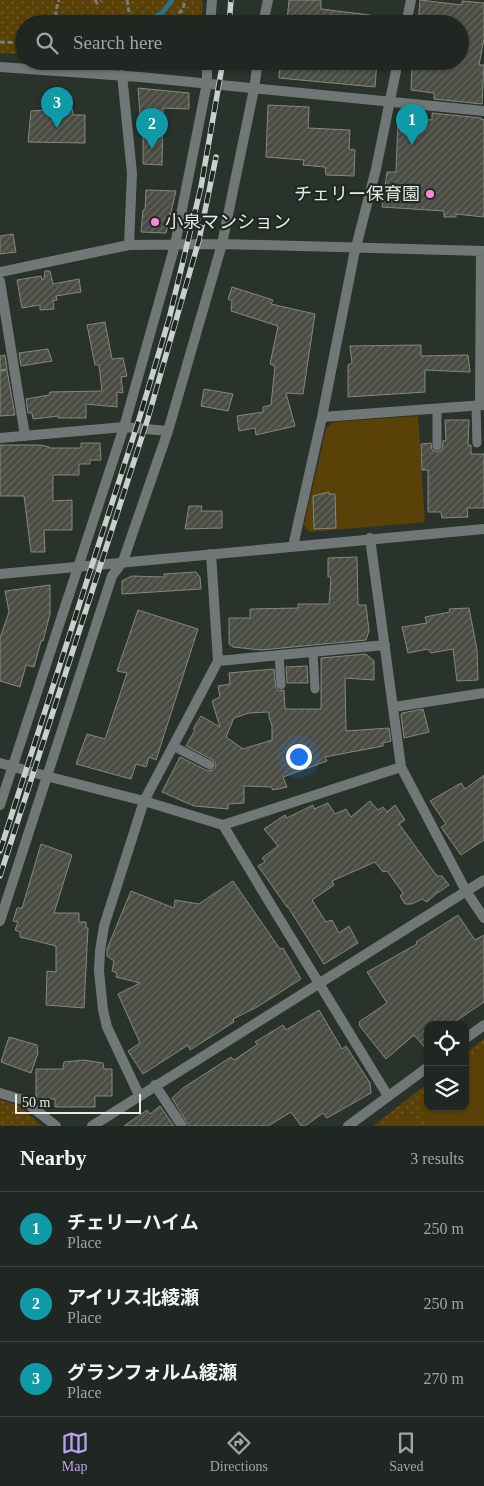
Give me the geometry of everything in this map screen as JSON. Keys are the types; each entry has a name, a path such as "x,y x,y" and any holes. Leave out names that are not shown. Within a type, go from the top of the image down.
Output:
{"street":[{"path":"211,15 212,0"},
{"path":"265,15 268,0"},
{"path":"408,15 411,0"},
{"path":"0,67 15,68"},
{"path":"46,70 122,75 484,111"},
{"path":"0,805 124,428 175,245 207,83 207,70"},
{"path":"0,921 4,898 112,576 123,561 168,430 222,244 257,70"},
{"path":"293,546 396,70"},
{"path":"122,75 132,173 129,246"},
{"path":"0,272 129,246 222,244 483,251 480,405 322,417"},
{"path":"0,281 24,436"},
{"path":"0,438 124,428 168,430"},
{"path":"0,574 370,538 484,529"},
{"path":"370,538 401,767 466,891 484,918"},
{"path":"139,1095 107,1027 103,1010 99,971 100,951 104,926 144,801 218,661 211,554"},
{"path":"218,661 385,645"},
{"path":"394,707 484,693"},
{"path":"0,763 223,824 401,767"},
{"path":"223,824 388,1096"},
{"path":"92,1126 156,1084 484,880"},
{"path":"469,1036 484,1026"},
{"path":"348,1126 424,1070"},
{"path":"156,1084 182,1126"},
{"path":"0,1093 23,1100 56,1126"}],"lane":[{"path":"477,443 480,405"},
{"path":"437,409 437,446"},
{"path":"313,652 315,689"},
{"path":"279,655 281,685"},
{"path":"173,746 210,765"}],"path":[{"path":"56,15 59,0"},
{"path":"95,0 97,2 101,0"},
{"path":"127,0 129,15"},
{"path":"177,15 183,9 185,0"},
{"path":"0,42 15,43"}],"shaded area":[{"path":"0,0 201,0 203,5 202,15 15,15 15,54 0,53"},
{"path":"418,416 425,522 309,532 304,525 326,429 333,422"},
{"path":"484,1039 484,1126 373,1126 424,1086 424,1111 469,1111 469,1050"},
{"path":"484,1051 484,1126 432,1126 415,1103 424,1096 424,1111 469,1111 469,1062"},
{"path":"0,1100 20,1106 42,1126 0,1126"},
{"path":"409,1110 421,1126 387,1126"}],"building":[{"path":"289,0 321,0 321,9 370,15 288,15"},
{"path":"420,0 462,5 462,1 484,3 484,39 479,65 484,65 482,104 434,99 434,93 411,90 412,70 469,70 469,15 419,15"},
{"path":"279,70 376,70 375,87 279,78"},
{"path":"138,88 189,93 189,109 163,108 162,165 143,164 143,127 141,127"},
{"path":"268,105 309,107 308,128 350,130 349,149 355,150 354,176 326,175 325,167 303,165 304,160 266,157"},
{"path":"72,108 73,115 85,115 85,143 28,142 31,111"},
{"path":"432,113 481,118 484,120 484,217 456,214 456,217 444,217 444,211 382,207 387,172 396,172 398,118 432,120"},
{"path":"146,190 176,191 166,233 141,232"},
{"path":"13,234 16,252 0,254 0,236"},
{"path":"45,271 50,271 53,284 79,279 81,292 56,296 57,300 53,301 54,309 40,310 40,305 22,308 17,280 41,276 42,280 44,279"},
{"path":"232,287 273,300 271,304 315,314 303,394 286,393 295,426 256,435 255,428 239,431 237,416 263,412 263,407 271,405 275,366 270,364 278,326 231,311 232,301 228,299"},
{"path":"105,322 112,359 123,358 127,376 121,377 123,393 117,392 117,407 86,404 86,418 58,418 59,416 33,419 32,413 28,413 26,399 49,395 50,392 102,391 99,365 95,365 87,325"},
{"path":"421,345 421,356 468,355 470,372 425,370 425,392 348,397 348,365 352,363 350,346"},
{"path":"48,349 52,361 21,366 19,353"},
{"path":"5,355 7,369 0,370 0,356"},
{"path":"7,370 15,415 0,416 0,371"},
{"path":"204,389 233,394 228,411 201,406"},
{"path":"445,420 469,420 468,445 471,445 471,454 484,454 484,508 467,508 468,517 442,518 441,512 428,512 428,470 422,470 421,444 431,443 432,450 437,452 442,450 443,441 446,440"},
{"path":"81,443 100,443 101,460 90,460 90,464 79,464 79,475 53,475 53,501 72,500 72,530 44,530 45,552 31,552 24,496 0,496 0,445 41,445 49,448 81,448"},
{"path":"329,492 329,494 335,494 336,528 314,529 313,496"},
{"path":"189,506 202,506 201,511 222,511 222,528 185,529"},
{"path":"357,557 358,605 366,605 369,631 366,640 261,650 233,647 229,644 229,618 250,618 250,609 298,608 298,604 329,604 331,577 328,577 328,558"},
{"path":"196,572 200,577 201,589 122,594 122,581 132,576 164,577 164,574"},
{"path":"50,585 50,614 34,667 26,665 20,687 0,681 0,638 9,612 5,591"},
{"path":"469,608 477,650 478,680 457,681 453,649 431,653 428,649 408,653 402,627 427,623 425,617 450,612 449,609"},
{"path":"138,610 198,629 156,760 149,757 146,767 136,764 131,779 76,764 87,734 105,739 127,673 117,671"},
{"path":"366,654 374,661 374,680 345,678 346,731 389,728 391,741 383,743 383,746 325,757 327,761 283,777 287,787 273,790 271,787 244,786 244,803 228,804 228,809 194,806 162,792 180,757 208,771 215,768 216,764 213,760 186,746 201,716 220,727 212,701 220,697 218,686 230,684 229,673 274,669 276,688 279,691 284,690 285,709 321,709 321,658","holes":["269,712 272,726 272,740 243,749 226,737 234,718 249,713"]},
{"path":"307,666 308,683 287,683 286,667"},
{"path":"423,709 429,732 404,738 402,713"},
{"path":"484,775 484,840 461,855 441,827 446,824 430,801 461,783 465,789"},
{"path":"370,801 378,810 383,807 387,812 395,805 405,820 399,824 437,876 442,876 449,885 427,902 422,899 412,904 405,904 400,896 403,893 387,871 383,872 375,862 332,881 334,885 312,900 326,922 332,920 339,933 349,926 358,943 324,964 288,907 258,866 265,862 262,858 278,846 264,829 285,815 287,818 313,805 314,809 328,803 335,814 346,809 351,817"},
{"path":"41,844 72,855 54,913 79,913 79,922 86,922 86,928 88,928 84,1008 46,1005 47,971 56,972 56,946 20,937 20,932 15,930 18,922 13,921 17,908 22,908"},
{"path":"233,881 280,949 283,948 301,979 257,1007 233,1019 234,1022 190,1050 188,1045 143,1074 128,1051 140,1043 118,994 140,983 116,977 117,973 112,971 114,961 107,956 107,949 131,891 174,908 175,900 199,904"},
{"path":"458,915 475,940 484,935 484,1002 456,1021 424,1021 424,1046 414,1035 386,1059 359,1025 359,1022 387,1003 367,972 417,944 416,942"},
{"path":"319,1010 342,1049 346,1046 370,1083 371,1093 327,1118 323,1113 305,1126 301,1126 291,1112 268,1126 189,1126 172,1098 183,1088 231,1057 234,1060 258,1044 255,1042 283,1025 286,1030"},
{"path":"9,1037 37,1045 38,1053 31,1073 1,1062"},
{"path":"84,1060 103,1063 104,1069 112,1069 112,1096 95,1096 95,1107 55,1107 55,1099 36,1099 36,1069 63,1069 64,1062"},
{"path":"160,1106 174,1126 124,1126 147,1110 150,1114"}],"waterway":[{"path":"159,15 172,0"}],"railway":[{"path":"230,15 231,0"},
{"path":"0,851 140,416 169,319 201,187 221,70"},
{"path":"0,876 148,418 199,240 216,157"}],"place":[{"name":"グランフォルム綾瀬","path":"57,128"},
{"name":"チェリーハイム","path":"412,145"},
{"name":"アイリス北綾瀬","path":"152,149"},
{"name":"チェリー保育園","path":"430,194"},
{"name":"小泉マンション","path":"155,222"}]}
